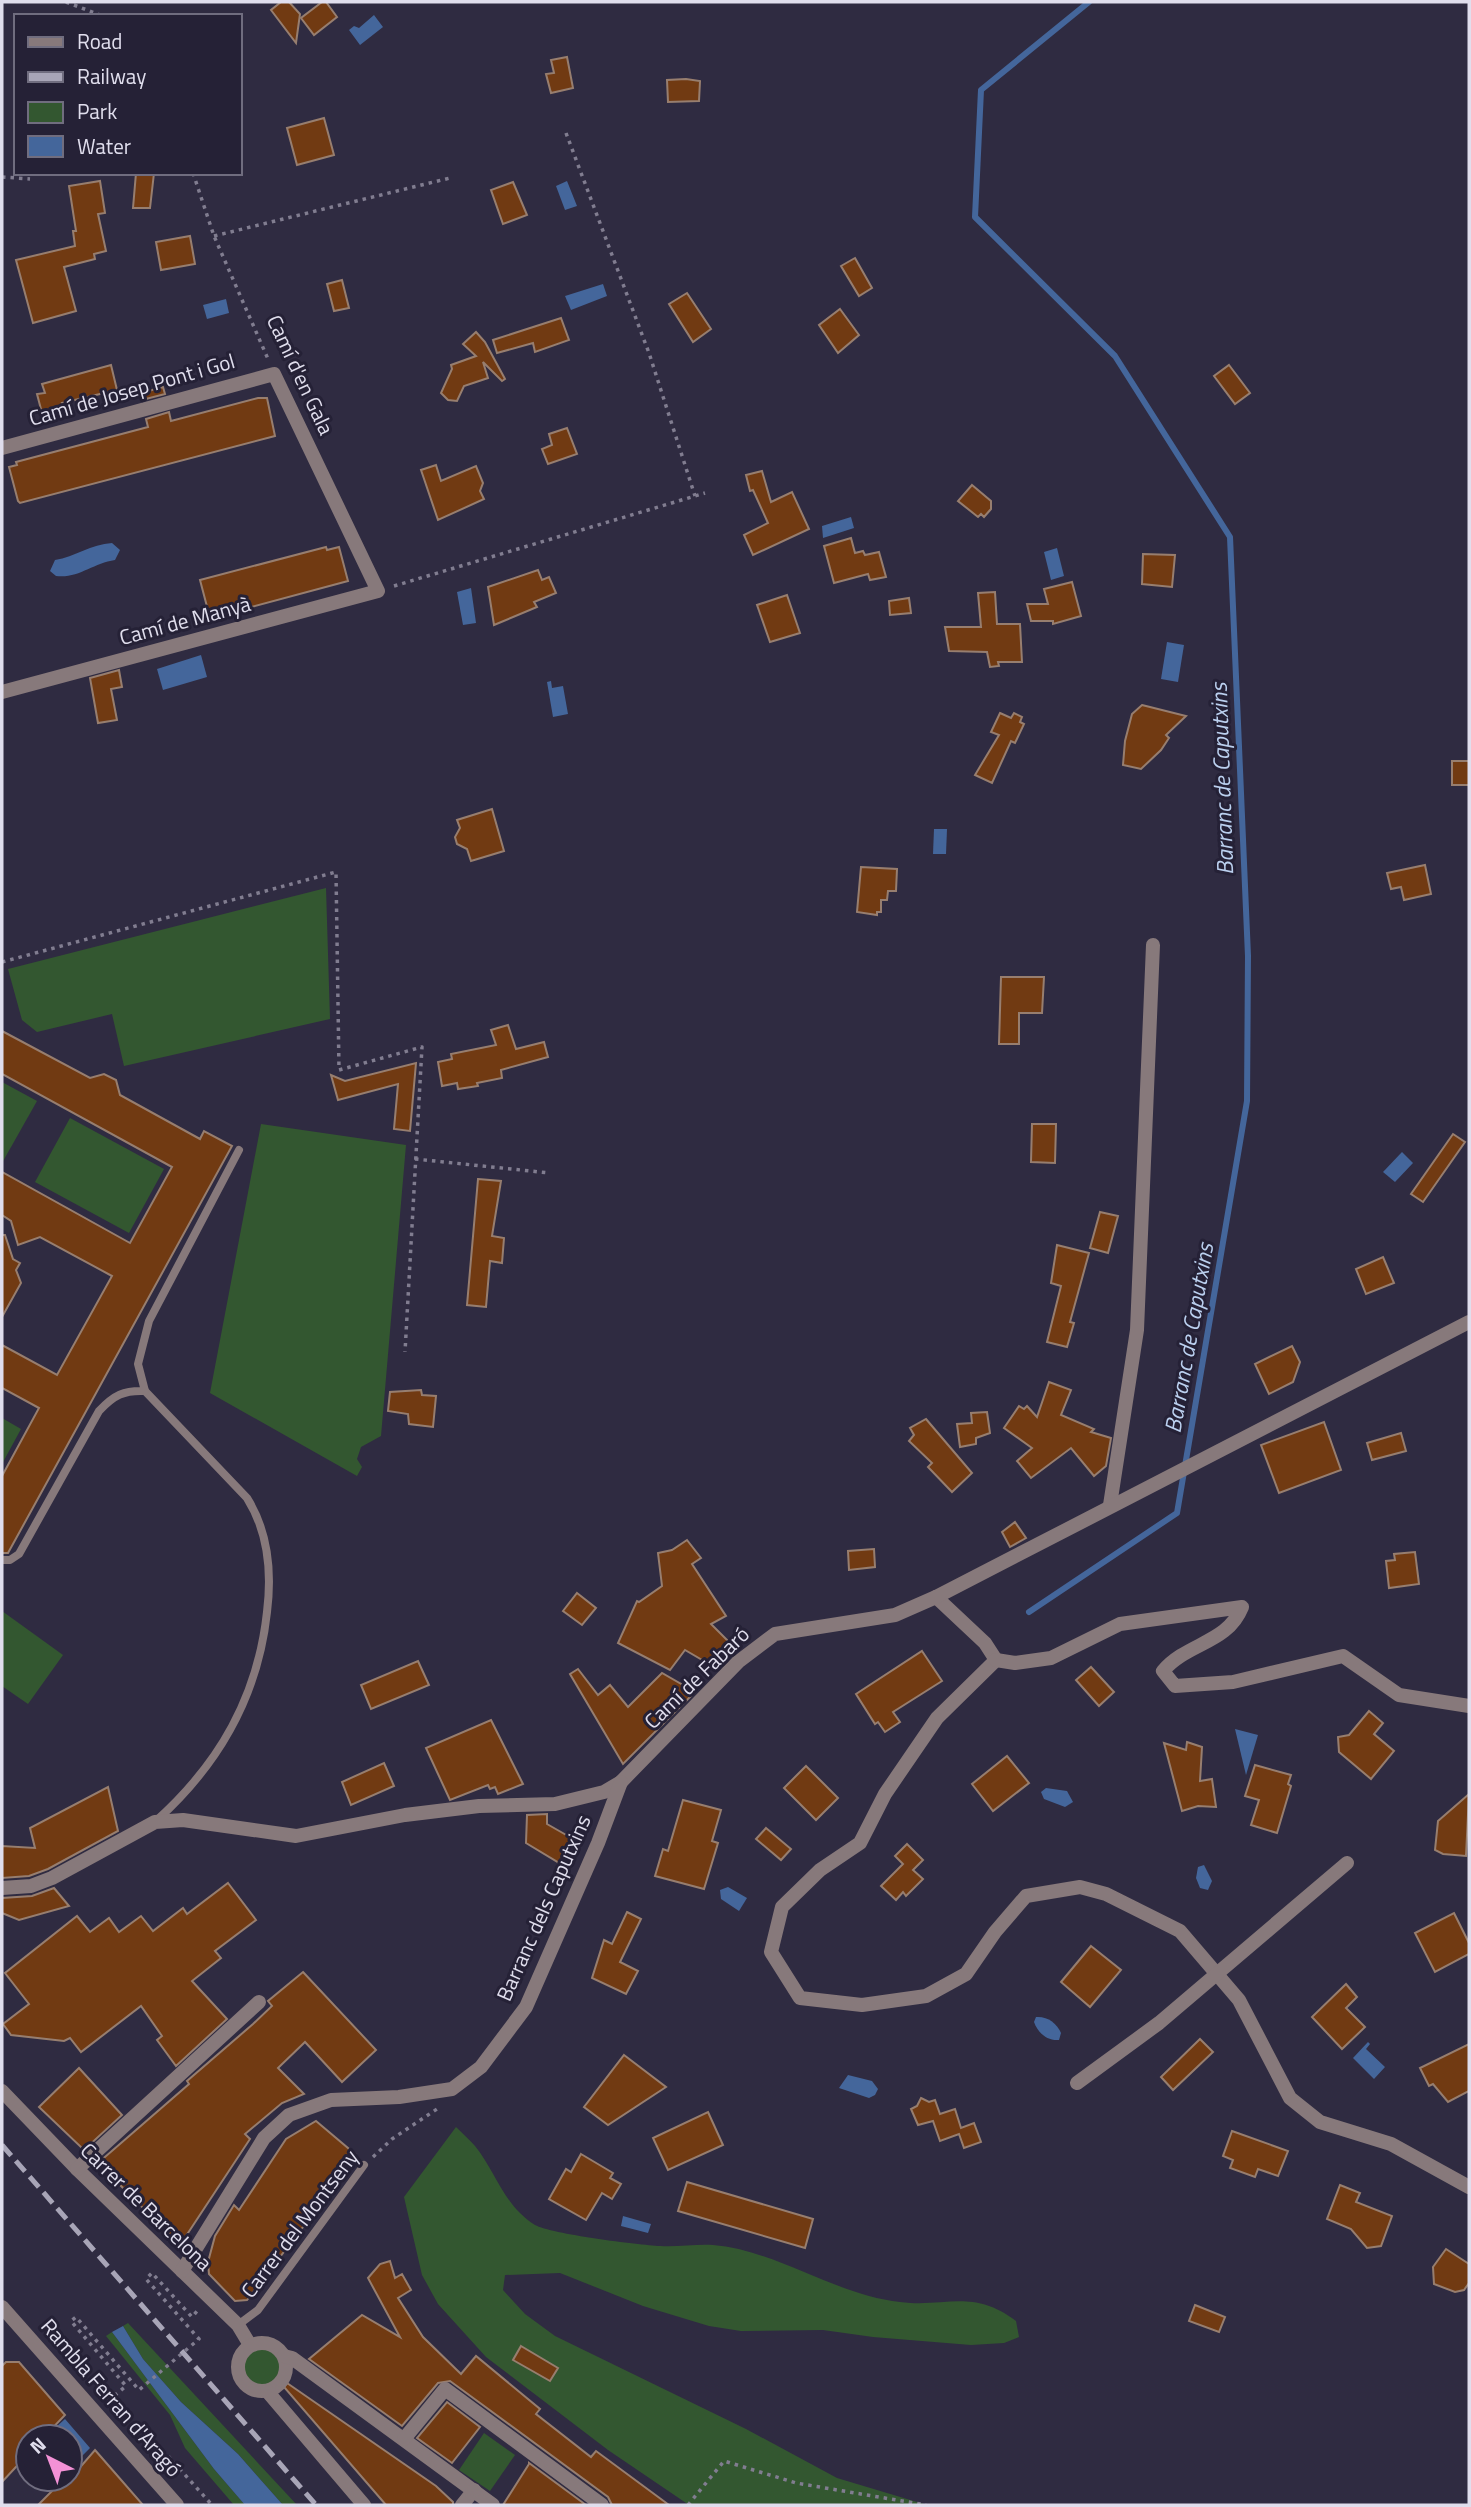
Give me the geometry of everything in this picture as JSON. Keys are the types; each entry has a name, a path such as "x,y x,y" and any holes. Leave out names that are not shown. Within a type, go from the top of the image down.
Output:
{"street":[{"name":"Camí de Josep Pont i Gol","path":"2,448 274,374"},
{"name":"Camí d'en Gala","path":"274,374 378,591"},
{"name":"Camí de Manyà","path":"2,692 378,591"},
{"path":"1110,1505 1138,1330 1153,944"},
{"name":"Camí de Fabaró","path":"621,1782 738,1662 775,1634 895,1615 936,1597 1469,1322"},
{"path":"936,1597 985,1643 996,1660 1015,1663 1051,1658 1120,1625 1242,1607 1235,1624 1208,1642 1176,1656 1163,1671 1175,1686 1233,1682 1343,1656 1399,1695 1469,1706"},
{"path":"996,1660 937,1718 885,1794 860,1843 820,1870 782,1908 771,1952 800,1998 862,2005 926,1996 966,1974 995,1932 1026,1896 1080,1886 1106,1894 1180,1931 1239,2000 1290,2098 1320,2122 1391,2144 1469,2187"},
{"path":"2,1888 31,1886 52,1878 155,1822 183,1820 296,1836 405,1815 479,1806 555,1804 604,1792 621,1782"},
{"name":"Barranc dels Caputxins","path":"182,2271 264,2138 289,2115 331,2100 399,2097 452,2089 481,2067 526,2007 598,1843 621,1782"},
{"path":"1077,2083 1159,2024 1347,1863"},
{"path":"77,2169 259,2002"},
{"name":"Carrer de Barcelona","path":"4,2095 238,2325 250,2345"},
{"name":"Rambla Ferran d'Aragó","path":"2,2307 96,2410 177,2505"},
{"path":"2,2330 12,2318"},
{"path":"267,2391 283,2379 286,2364 284,2356 266,2343 250,2345 240,2356 240,2379 252,2389 267,2391 364,2505"},
{"path":"284,2356 292,2357 493,2505"},
{"path":"404,2439 445,2389 602,2505"},
{"path":"462,2505 474,2490"}],"lane":[{"path":"155,1822 176,1803 210,1762 248,1697 258,1669 263,1642 270,1569 259,1518 247,1498 145,1391 138,1364 149,1321 239,1150"},
{"path":"2,1560 10,1560 19,1554 99,1410 112,1397 127,1390 145,1391"},
{"name":"Carrer del Montseny","path":"238,2325 258,2310 364,2165"}],"path":[{"path":"66,2 98,14"},
{"path":"566,133 649,353 695,496"},
{"name":"Camí d'en Gala","path":"194,175 214,236 274,374"},
{"path":"2,177 30,179"},
{"path":"214,236 450,178"},
{"path":"378,591 705,493"},
{"path":"2,962 335,872 340,1070 422,1047 405,1352"},
{"path":"415,1159 550,1173"},
{"name":"Carrer del Montseny","path":"364,2165 392,2139 442,2106 452,2089"},
{"path":"96,2410 125,2386 71,2322 76,2317 139,2390 199,2339 146,2279 152,2273 192,2317 210,2299"},
{"path":"169,2457 212,2505"},
{"path":"688,2505 724,2461 796,2483 926,2505"}],"green space":[{"path":"326,888 330,1019 124,1066 112,1014 37,1032 22,1020 8,969"},
{"path":"2,1082 37,1101 2,1163"},
{"path":"70,1118 164,1169 129,1233 35,1182"},
{"path":"261,1124 406,1145 381,1436 361,1447 357,1459 362,1467 357,1476 210,1393"},
{"path":"2,1418 21,1429 2,1464"},
{"path":"2,1611 63,1655 28,1704 2,1686"},
{"path":"456,2127 475,2146 508,2199 535,2225 558,2232 649,2245 713,2245 736,2249 783,2263 876,2298 916,2303 972,2302 1000,2311 1016,2321 1019,2337 1004,2343 971,2345 823,2330 741,2331 709,2326 643,2306 560,2273 505,2275 503,2290 525,2314 555,2336 746,2429 837,2478 927,2505 689,2505 608,2450 486,2357 438,2304 422,2275 404,2197"},
{"path":"128,2323 297,2505 283,2505 238,2454 181,2402 143,2359 123,2326"},
{"path":"112,2332 214,2469 245,2505 234,2505 185,2448 170,2415 106,2336"},
{"path":"262,2348 275,2354 281,2367 275,2380 262,2386 249,2380 243,2367 249,2354"},
{"path":"484,2433 515,2455 490,2491 459,2470"}],"water":[{"path":"374,15 383,27 360,45 349,30 354,26 359,28"},
{"path":"567,181 577,206 565,210 556,186"},
{"path":"603,284 607,296 571,310 565,296"},
{"path":"226,299 229,313 207,319 203,305"},
{"path":"851,517 854,528 823,538 822,526"},
{"path":"112,543 120,550 115,560 71,575 56,576 50,571 55,560"},
{"path":"1057,548 1064,576 1051,580 1044,552"},
{"path":"471,588 476,623 463,625 457,592"},
{"path":"1167,642 1184,645 1178,682 1161,679"},
{"path":"201,655 207,677 163,690 157,669"},
{"path":"551,681 552,688 563,686 568,714 553,717 547,682"},
{"path":"934,829 947,829 946,854 933,854"},
{"path":"1402,1152 1413,1163 1395,1182 1383,1172"},
{"path":"1235,1729 1258,1735 1246,1775"},
{"path":"1046,1788 1067,1791 1073,1802 1065,1807 1044,1799 1041,1792"},
{"path":"1204,1865 1212,1881 1208,1890 1200,1888 1196,1878 1198,1867"},
{"path":"728,1887 747,1898 739,1911 721,1899 720,1890"},
{"path":"1036,2017 1054,2023 1061,2033 1059,2040 1047,2038 1038,2030 1034,2022"},
{"path":"1368,2042 1370,2044 1366,2049 1385,2067 1374,2079 1353,2058"},
{"path":"848,2075 872,2081 878,2089 875,2095 869,2098 839,2088"},
{"path":"623,2216 651,2224 648,2233 621,2226"},
{"path":"123,2326 143,2359 181,2402 238,2454 283,2505 245,2505 214,2469 112,2332"},
{"path":"84,2441 90,2448 84,2454"}],"building":[{"path":"281,2 289,2 300,14 296,43 271,10"},
{"path":"322,2 326,2 337,17 314,35 301,18"},
{"path":"567,57 573,88 551,93 546,74 554,73 551,60"},
{"path":"667,80 700,81 699,101 668,102"},
{"path":"324,118 334,155 297,165 287,128"},
{"path":"136,175 154,175 150,208 133,208"},
{"path":"100,181 105,213 98,214 106,251 94,254 95,259 64,267 76,311 33,323 16,260 75,246 73,231 76,231 69,186"},
{"path":"513,182 527,215 503,224 491,190"},
{"path":"190,236 195,264 161,270 156,242"},
{"path":"855,258 872,288 859,296 841,266"},
{"path":"342,280 349,308 334,311 327,284"},
{"path":"687,293 711,329 693,342 669,304"},
{"path":"840,309 859,335 838,353 819,325"},
{"path":"561,318 569,340 535,352 533,343 497,353 493,340"},
{"path":"476,332 485,342 505,379 502,381 483,362 488,378 464,386 457,401 448,400 441,393 452,369 451,365 476,356 463,344"},
{"path":"111,365 117,390 62,403 64,407 42,413 37,394 45,393 42,384"},
{"path":"1229,365 1250,393 1235,404 1214,376"},
{"path":"163,387 165,394 142,400 141,393"},
{"path":"267,398 275,436 20,503 18,501 9,467 17,465 16,462 148,427 146,419 169,412 171,421"},
{"path":"567,428 577,454 548,464 542,449 552,445 549,434"},
{"path":"436,465 441,481 476,466 483,483 480,491 484,499 438,520 421,470"},
{"path":"762,471 771,502 792,492 809,529 753,555 744,535 768,523 753,490 750,491 746,475"},
{"path":"972,485 991,501 991,509 984,517 981,514 978,517 958,501"},
{"path":"851,538 855,553 863,551 865,555 879,552 886,577 870,580 868,574 834,583 824,546"},
{"path":"326,547 327,550 339,547 348,581 210,618 200,580"},
{"path":"1143,554 1175,555 1172,587 1142,584"},
{"path":"538,570 542,580 549,577 556,593 534,602 537,607 494,625 488,587"},
{"path":"1072,582 1081,616 1053,624 1053,621 1031,621 1027,604 1048,604 1044,589"},
{"path":"995,592 997,624 1020,624 1022,662 998,662 999,666 990,667 987,652 949,651 945,627 981,627 978,593"},
{"path":"787,595 800,633 770,642 757,605"},
{"path":"909,598 911,613 890,615 889,601"},
{"path":"119,670 122,687 111,689 117,720 98,723 90,678"},
{"path":"1142,705 1186,716 1166,735 1169,738 1161,750 1141,769 1123,765 1125,741 1132,714"},
{"path":"1000,713 1011,718 1014,713 1022,717 1020,722 1024,724 1015,743 1011,741 992,783 975,775 999,735 991,732"},
{"path":"1452,761 1469,761 1469,785 1452,785"},
{"path":"492,809 504,851 471,861 467,849 457,844 455,837 460,828 457,820"},
{"path":"1425,865 1431,894 1404,900 1401,887 1391,889 1387,873"},
{"path":"861,867 897,869 896,891 888,891 887,900 881,900 881,912 877,912 877,915 857,912"},
{"path":"1001,977 1044,977 1042,1013 1019,1013 1019,1044 999,1044"},
{"path":"508,1025 516,1049 544,1042 548,1057 501,1070 502,1078 477,1083 478,1086 458,1089 457,1083 442,1086 438,1062 452,1059 451,1054 496,1045 491,1030"},
{"path":"2,1031 90,1078 104,1074 116,1080 120,1095 200,1139 204,1131 232,1146 8,1553 2,1553 2,1476 39,1408 2,1388 2,1345 57,1375 112,1276 40,1237 18,1245 11,1221 2,1215 2,1172 130,1243 172,1167 2,1074"},
{"path":"416,1063 410,1131 394,1129 398,1084 338,1100 331,1075 345,1081"},
{"path":"1032,1124 1056,1124 1055,1163 1031,1162"},
{"path":"1453,1134 1465,1142 1423,1202 1411,1194"},
{"path":"478,1179 501,1181 492,1236 504,1238 502,1263 490,1261 486,1307 467,1305"},
{"path":"1100,1212 1118,1216 1108,1253 1090,1248"},
{"path":"2,1235 5,1235 13,1259 20,1263 16,1270 21,1283 2,1317"},
{"path":"1057,1245 1089,1253 1070,1322 1074,1323 1067,1347 1047,1342 1061,1286 1051,1283"},
{"path":"1383,1257 1394,1283 1366,1294 1356,1269"},
{"path":"1292,1346 1300,1362 1293,1382 1269,1394 1255,1364"},
{"path":"1049,1382 1071,1390 1061,1415 1094,1429 1091,1432 1111,1438 1106,1466 1094,1476 1071,1448 1031,1478 1017,1461 1032,1448 1004,1428 1019,1406 1024,1409 1027,1406 1037,1417"},
{"path":"421,1390 422,1395 436,1396 433,1427 409,1424 408,1414 388,1411 390,1392"},
{"path":"987,1412 990,1433 976,1438 976,1444 960,1447 957,1424 972,1423 971,1413"},
{"path":"926,1419 972,1473 952,1492 928,1467 932,1463 909,1441 914,1435 910,1428"},
{"path":"1324,1422 1341,1470 1279,1493 1261,1445"},
{"path":"1401,1433 1406,1451 1372,1460 1367,1443"},
{"path":"1015,1522 1026,1538 1010,1547 1002,1532"},
{"path":"687,1540 701,1558 692,1564 726,1616 711,1624 736,1649 716,1668 685,1650 670,1670 618,1643 637,1601 662,1586 658,1553 672,1550"},
{"path":"874,1549 875,1567 849,1570 848,1551"},
{"path":"1415,1552 1419,1584 1389,1588 1386,1561 1395,1560 1394,1554"},
{"path":"577,1593 596,1608 582,1625 563,1611"},
{"path":"922,1651 942,1681 893,1712 900,1722 885,1732 878,1722 875,1724 856,1694"},
{"path":"418,1661 429,1685 371,1709 361,1685"},
{"path":"1091,1667 1114,1692 1099,1706 1076,1680"},
{"path":"578,1669 598,1695 610,1685 628,1707 662,1673 695,1692 623,1764 570,1674"},
{"path":"1369,1711 1383,1723 1374,1734 1394,1751 1371,1779 1339,1752 1338,1737 1349,1735"},
{"path":"491,1720 523,1784 498,1794 495,1787 490,1789 488,1785 450,1800 426,1748"},
{"path":"1187,1742 1202,1747 1200,1781 1212,1779 1216,1807 1198,1806 1182,1811 1164,1743 1186,1750"},
{"path":"1007,1756 1029,1783 993,1811 972,1784"},
{"path":"384,1763 394,1786 351,1805 342,1782"},
{"path":"1255,1765 1291,1775 1288,1784 1291,1786 1277,1833 1251,1825 1259,1800 1245,1796"},
{"path":"806,1766 838,1798 816,1820 784,1788"},
{"path":"108,1787 118,1831 48,1869 29,1876 2,1878 2,1846 35,1848 30,1828"},
{"path":"1469,1794 1466,1856 1443,1854 1435,1850 1438,1821"},
{"path":"683,1800 721,1810 712,1841 718,1843 704,1889 655,1876 663,1849 668,1851"},
{"path":"547,1814 547,1824 575,1840 561,1864 526,1843 527,1815"},
{"path":"766,1828 791,1849 781,1860 756,1839"},
{"path":"907,1844 923,1860 913,1870 923,1879 906,1896 903,1892 896,1900 881,1886 903,1864 895,1856"},
{"path":"228,1883 256,1920 215,1951 221,1958 192,1981 227,2019 176,2066 157,2040 162,2036 141,2006 81,2052 70,2038 64,2041 11,2035 3,2024 29,2004 5,1973 77,1916 90,1932 109,1918 119,1932 141,1916 153,1931 183,1908 187,1914"},
{"path":"54,1888 69,1906 19,1920 2,1913 2,1898 32,1896"},
{"path":"627,1912 641,1919 620,1962 638,1971 626,1994 592,1978 604,1940 612,1944"},
{"path":"1454,1913 1469,1943 1469,1954 1435,1972 1415,1933"},
{"path":"1091,1946 1121,1970 1090,2007 1061,1982"},
{"path":"303,1972 376,2050 342,2082 305,2042 278,2068 304,2094 282,2103 245,2134 250,2139 184,2239 174,2239 98,2163 189,2084 187,2081 272,2006 268,2001"},
{"path":"1346,1984 1357,1997 1346,2008 1365,2027 1342,2049 1312,2017"},
{"path":"1200,2039 1213,2052 1173,2090 1161,2077"},
{"path":"1469,2044 1469,2091 1448,2102 1433,2084 1429,2086 1420,2068"},
{"path":"624,2055 666,2087 608,2125 584,2107"},
{"path":"79,2068 122,2115 84,2150 39,2107"},
{"path":"921,2098 929,2102 935,2100 940,2114 955,2109 961,2128 974,2123 981,2142 964,2148 959,2134 940,2141 933,2121 918,2125 911,2109 917,2106"},
{"path":"708,2112 723,2145 668,2170 653,2138"},
{"path":"316,2121 355,2154 350,2161 352,2163 247,2300 235,2301 209,2274 208,2262 215,2236 234,2205 239,2210 286,2139"},
{"path":"1232,2131 1288,2151 1278,2176 1258,2169 1255,2177 1230,2168 1233,2160 1223,2156"},
{"path":"581,2154 613,2173 610,2178 621,2184 612,2199 602,2193 586,2220 549,2199 566,2169 571,2172"},
{"path":"687,2182 813,2219 805,2248 678,2211"},
{"path":"1340,2185 1360,2193 1356,2202 1392,2216 1381,2246 1367,2248 1351,2229 1327,2219"},
{"path":"1446,2249 1469,2264 1469,2283 1464,2290 1455,2292 1434,2284 1433,2267"},
{"path":"390,2261 395,2278 402,2274 411,2290 398,2298 423,2337 461,2374 476,2356 540,2409 536,2414 591,2457 596,2451 669,2505 612,2505 608,2497 450,2381 438,2383 402,2426 309,2359 362,2315 400,2337 368,2278 380,2264"},
{"path":"1195,2305 1225,2317 1219,2332 1189,2321"},
{"path":"521,2346 558,2368 550,2381 513,2360"},
{"path":"6,2362 19,2362 65,2415 57,2423 14,2423 14,2469 2,2482 2,2366"},
{"path":"287,2383 436,2486 453,2505 386,2505 284,2387"},
{"path":"447,2402 480,2427 452,2463 417,2438"},
{"path":"95,2450 143,2505 38,2505 50,2493 84,2493 84,2463"},
{"path":"529,2463 586,2505 503,2505"}],"waterway":[{"name":"Barranc de Caputxins","path":"1029,1612 1177,1513 1247,1101 1248,956 1230,537 1115,356 975,217 981,90 1089,2"}],"railway":[{"path":"2,2145 316,2505"}]}
